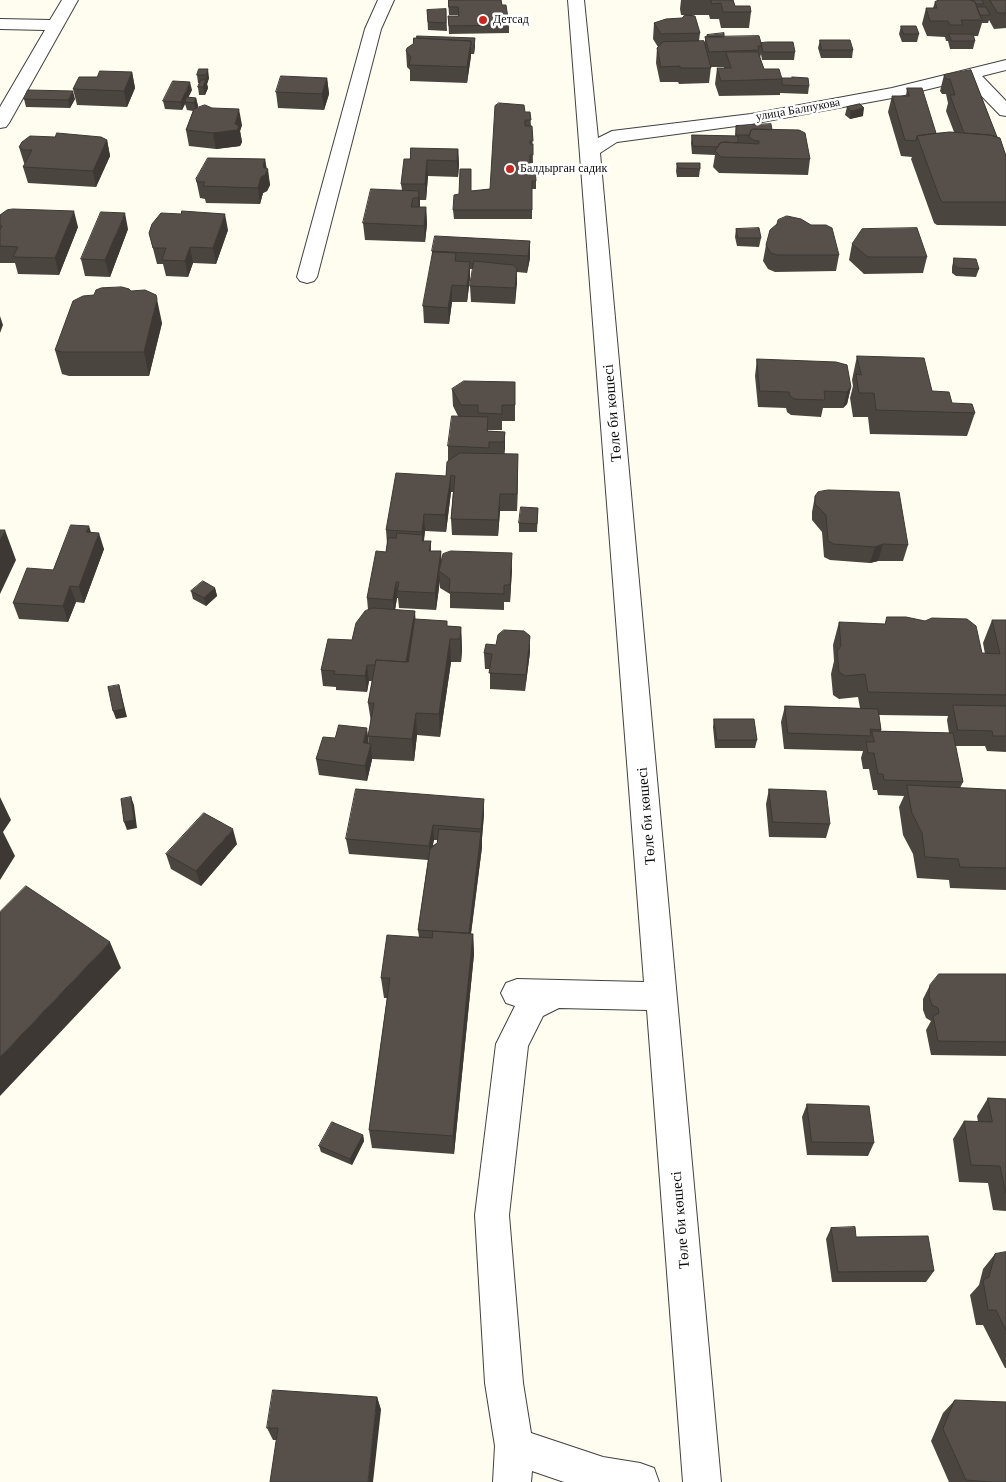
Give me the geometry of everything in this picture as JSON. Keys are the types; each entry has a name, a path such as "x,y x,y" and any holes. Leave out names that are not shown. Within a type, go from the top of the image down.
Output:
{"street":[{"path":"0,123 70,0"},
{"path":"307,277 373,29 386,0"},
{"name":"Төле би көшесі","path":"576,0 702,1482"},
{"path":"0,24 56,25"},
{"name":"улица Балпукова","path":"590,151 612,137 761,117 892,93 1006,65"},
{"path":"970,74 1006,111"},
{"path":"517,993 662,996"},
{"path":"556,994 532,1006 512,1044 492,1215 504,1383 513,1464 640,1482"}],"building":[{"name":"Детсад","path":"449,0 501,0 502,5 506,5 509,25 449,26 448,16 459,16 458,7 449,7"},
{"path":"711,0 733,0 735,6 750,6 751,12 723,12 721,3 712,4"},
{"path":"939,0 971,0 975,2 982,20 961,20 963,25 950,25 948,21 930,21 926,8 937,8 935,2"},
{"path":"971,0 982,0 984,4 976,4"},
{"path":"990,0 1006,0 1006,13 998,13"},
{"path":"977,7 986,7 990,15 980,15"},
{"path":"446,9 446,23 428,22 427,10"},
{"path":"685,15 695,16 700,33 661,34 654,23 666,19 682,18"},
{"path":"901,26 916,26 919,34 904,34"},
{"path":"724,33 724,37 707,37 707,35"},
{"path":"949,34 973,34 975,41 952,41"},
{"path":"417,36 475,38 474,46 471,46 471,41 417,38"},
{"path":"759,36 762,46 758,46 759,50 709,52 705,37"},
{"path":"414,38 471,41 467,67 409,65 411,57 406,51 413,44"},
{"path":"820,40 850,40 853,50 822,50"},
{"path":"704,41 711,68 661,67 657,48 663,42"},
{"path":"793,42 795,52 763,52 761,43"},
{"path":"726,52 758,52 764,69 779,69 782,79 721,81 717,68 731,68"},
{"path":"199,69 208,69 206,75 197,75"},
{"path":"971,70 997,137 964,133 950,95 955,95 950,79 946,79 944,75"},
{"path":"100,71 132,72 124,91 73,89 79,77 97,77"},
{"path":"281,76 327,78 322,94 276,92"},
{"path":"782,78 808,78 809,86 782,85"},
{"path":"201,80 206,80 203,87 198,87"},
{"path":"173,81 190,82 181,102 163,101"},
{"path":"907,88 922,88 936,133 917,136 916,141 905,140 892,96 909,96"},
{"path":"28,90 73,91 68,100 24,99"},
{"path":"187,97 196,98 194,103 185,102"},
{"name":"Балдырган садик","path":"499,103 524,105 525,112 530,112 531,120 525,120 525,126 532,126 533,141 530,141 530,144 533,144 533,155 530,155 530,166 535,166 536,181 532,181 532,210 453,210 454,195 459,194 460,169 471,169 471,191 490,189 495,106"},
{"path":"860,104 864,108 851,111 847,107"},
{"path":"205,105 212,108 239,109 235,124 239,126 237,130 213,133 186,130 194,109"},
{"path":"771,124 772,130 754,129 751,130 749,135 736,135 736,126"},
{"path":"751,130 799,130 805,133 810,159 721,157 715,151 720,143 724,142 759,144 759,141 749,137"},
{"path":"950,132 990,135 1000,138 1006,156 1006,202 943,202 940,199 917,136"},
{"path":"57,133 101,137 107,140 93,171 23,167 32,150 23,150 19,147 22,142 30,136 55,137"},
{"path":"692,135 738,136 738,143 724,142 720,143 718,147 693,146"},
{"path":"411,148 458,149 457,161 427,160 425,184 401,184 404,159 410,159"},
{"path":"208,158 265,159 263,167 268,169 265,175 261,177 258,188 203,186 205,182 197,182 196,179"},
{"path":"677,163 700,163 700,169 678,168"},
{"path":"371,189 419,191 418,198 413,198 411,207 426,207 424,226 363,223"},
{"path":"7,210 74,211 55,258 13,257 18,247 0,246 0,230 2,226 0,225 0,215"},
{"path":"182,211 225,214 213,248 190,247 185,261 162,260 166,248 153,248 149,233 152,224 161,213 181,214"},
{"path":"101,212 125,213 105,260 81,259"},
{"path":"787,216 801,219 811,225 826,225 832,228 839,255 777,255 771,253 766,245 770,230 777,224 778,220"},
{"path":"759,228 761,238 738,238 736,229"},
{"path":"917,228 927,257 868,257 852,244 862,229"},
{"path":"435,236 530,241 528,256 432,251"},
{"path":"433,252 456,253 455,261 470,262 467,286 452,285 448,308 423,306"},
{"path":"954,258 976,259 979,269 958,268 954,265"},
{"path":"474,261 513,265 517,268 515,288 470,286"},
{"path":"122,287 131,291 145,290 156,295 157,299 144,352 62,352 55,350 73,301 83,296 94,295 96,290 101,288"},
{"path":"857,356 924,358 932,391 949,392 952,403 972,404 975,413 876,410 874,393 859,393 856,374 861,375"},
{"path":"757,359 836,362 847,365 851,387 847,392 824,391 825,400 794,399 790,396 789,392 760,391"},
{"path":"464,381 515,382 515,405 502,405 502,414 478,413 478,405 461,405 452,389"},
{"path":"452,416 488,417 487,431 505,432 504,442 489,442 489,448 448,446"},
{"path":"460,453 518,454 517,494 500,494 498,520 451,519 455,476 451,475 445,515 424,514 422,532 386,530 396,473 446,476 447,462"},
{"path":"828,490 899,492 908,545 883,544 875,547 834,544 828,541 826,515 815,504 815,496 818,492"},
{"path":"521,507 538,508 537,524 519,523"},
{"path":"71,525 89,526 86,532 99,533 79,587 70,586 63,606 13,603 27,568 53,570"},
{"path":"0,530 5,530 0,540"},
{"path":"397,533 423,535 422,541 431,541 429,551 441,551 435,593 397,591 399,582 396,582 393,600 367,598 376,551 386,552 388,538 396,538"},
{"path":"451,551 512,553 510,585 504,585 504,594 449,592 450,579 439,571 443,554"},
{"path":"203,581 215,588 204,598 191,591"},
{"path":"373,608 415,611 406,662 376,660 375,665 367,665 365,676 334,674 335,671 321,670 328,639 352,640 356,623 365,611"},
{"path":"887,617 906,617 925,621 932,618 967,619 976,626 982,653 1000,654 992,620 1006,620 1006,695 868,692 865,674 845,676 839,672 837,651 841,646 839,622 885,624"},
{"path":"415,619 447,621 447,626 461,627 460,639 450,639 439,714 416,713 412,739 368,736 374,703 368,703 376,660 408,662"},
{"path":"504,630 524,631 530,636 526,675 489,673 492,654 484,653 486,644 496,645 498,635"},
{"path":"119,685 124,709 113,711 108,687"},
{"path":"953,705 1006,706 1006,736 993,736 992,731 958,730"},
{"path":"785,706 878,709 881,730 870,729 871,736 788,733"},
{"path":"714,719 754,719 757,740 717,740"},
{"path":"339,725 367,728 363,743 371,744 365,766 316,759 323,737 335,738"},
{"path":"872,731 953,733 963,782 884,780 883,774 878,774 874,753 868,753 866,742 874,742"},
{"path":"907,785 1006,790 1006,868 960,867 958,859 925,857 922,833 912,813"},
{"path":"356,789 484,799 481,829 433,825 429,846 346,839"},
{"path":"769,789 826,791 830,824 773,822"},
{"path":"131,797 134,820 124,822 121,799"},
{"path":"204,813 233,829 196,871 166,854"},
{"path":"439,829 481,832 469,933 418,930 430,849 437,843"},
{"path":"26,886 110,942 0,1057 0,912"},
{"path":"433,931 473,934 453,1136 369,1130 390,978 381,978 387,935 432,938"},
{"path":"939,974 1006,974 1006,1042 938,1041 933,1016 939,1013 938,1008 932,1005 929,996 930,985"},
{"path":"988,1098 1006,1099 1006,1194 1000,1166 971,1165 964,1121 992,1122"},
{"path":"807,1104 869,1106 874,1143 812,1142"},
{"path":"332,1122 363,1135 350,1159 319,1146"},
{"path":"855,1227 856,1237 928,1236 934,1271 838,1272 831,1228"},
{"path":"1006,1252 1006,1331 996,1310 988,1310 983,1280 989,1277 995,1254"},
{"path":"273,1390 377,1397 368,1482 270,1482 278,1428 267,1428"},
{"path":"955,1400 1006,1402 1006,1482 966,1480 943,1429"}],"place":[{"name":"Детсад","path":"483,20"},
{"name":"Балдырган садик","path":"510,169"}]}
